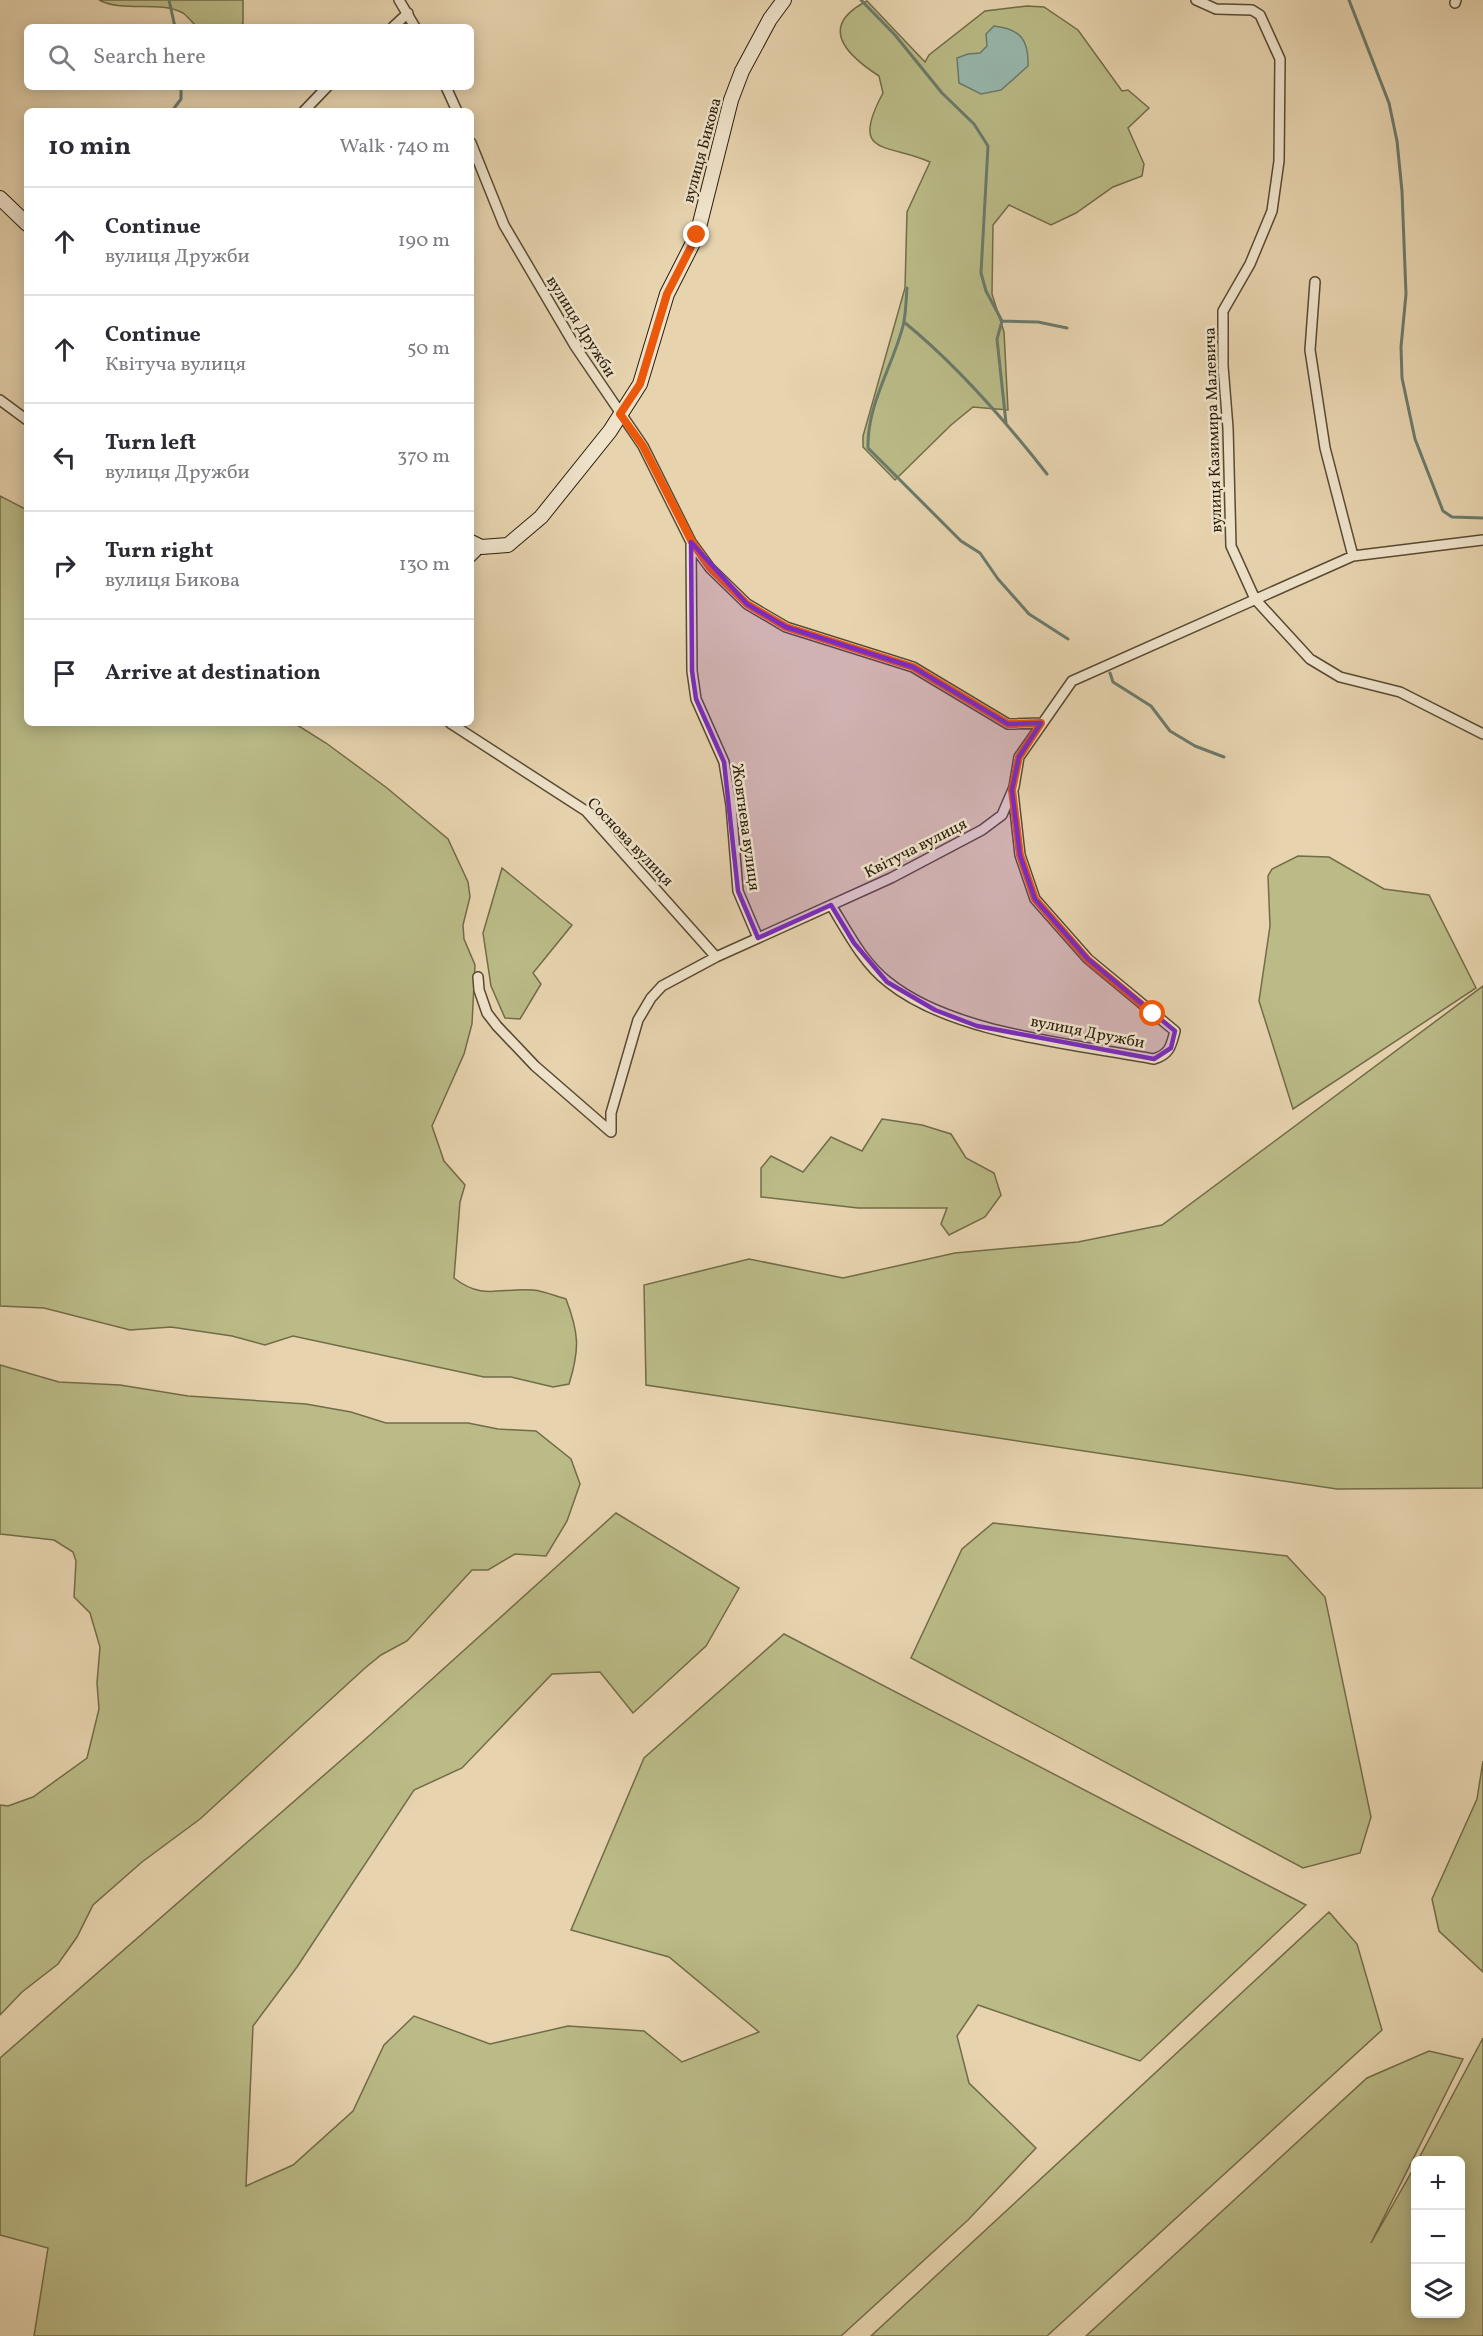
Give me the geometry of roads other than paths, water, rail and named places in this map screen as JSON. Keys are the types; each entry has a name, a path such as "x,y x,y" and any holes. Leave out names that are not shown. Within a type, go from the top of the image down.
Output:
{"street":[{"path":"399,0 414,24"},
{"name":"вулиця Бикова","path":"474,549 508,545 541,517 610,431 640,384 667,294 695,241 725,118 742,71 770,19 784,0"},
{"name":"вулиця Казимира Малевича","path":"1196,0 1216,9 1252,10 1260,15 1280,56 1278,161 1272,211 1250,264 1223,312 1223,366 1228,428 1231,546 1255,599"},
{"path":"396,24 408,13"},
{"path":"307,108 324,90"},
{"path":"447,90 456,108"},
{"name":"вулиця Дружби","path":"474,150 504,225 575,346 643,446 692,542 710,568 747,604 786,627 913,667 1008,724 1041,723"},
{"path":"0,198 24,221"},
{"path":"1316,282 1310,350 1325,448 1353,556"},
{"path":"0,400 24,418"},
{"name":"Квітуча вулиця","path":"478,977 479,990 487,1013 498,1026 535,1066 611,1132 611,1113 624,1066 644,1009 662,986 716,957 891,878 982,830 1002,815 1012,790 1019,757 1072,681 1353,556 1483,540"},
{"name":"Жовтнева вулиця","path":"692,542 692,671 696,699 724,762 731,804 738,891 758,938"},
{"path":"1255,599 1310,658 1340,677 1400,692 1483,734"},
{"name":"Соснова вулиця","path":"455,726 586,811 716,957"},
{"name":"вулиця Дружби","path":"831,905 854,944 887,982 935,1010 976,1026 1154,1059 1165,1056 1171,1048 1175,1031 1088,960 1035,899 1020,855 1012,790"}],"water":[{"path":"994,26 1003,27 1021,37 1027,49 1028,66 1001,90 981,94 959,83 957,58 980,53 987,46 986,34"}],"waterway":[{"path":"169,0 174,24"},
{"path":"861,0 895,35 942,93 974,124 988,146 981,273 986,291 1002,321 1038,322 1067,328"},
{"path":"1349,0 1389,103 1397,141 1402,191 1406,294 1401,347 1402,378 1415,439 1443,511 1452,517 1483,518"},
{"path":"174,108 181,99 181,90"},
{"path":"907,288 903,326 876,401 868,448 961,541 980,553 998,579 1029,614 1068,639"},
{"path":"1002,321 997,339 1006,423"},
{"path":"904,322 980,394 1047,474"},
{"path":"1110,673 1113,682 1151,706 1170,731 1195,746 1224,757"}]}
